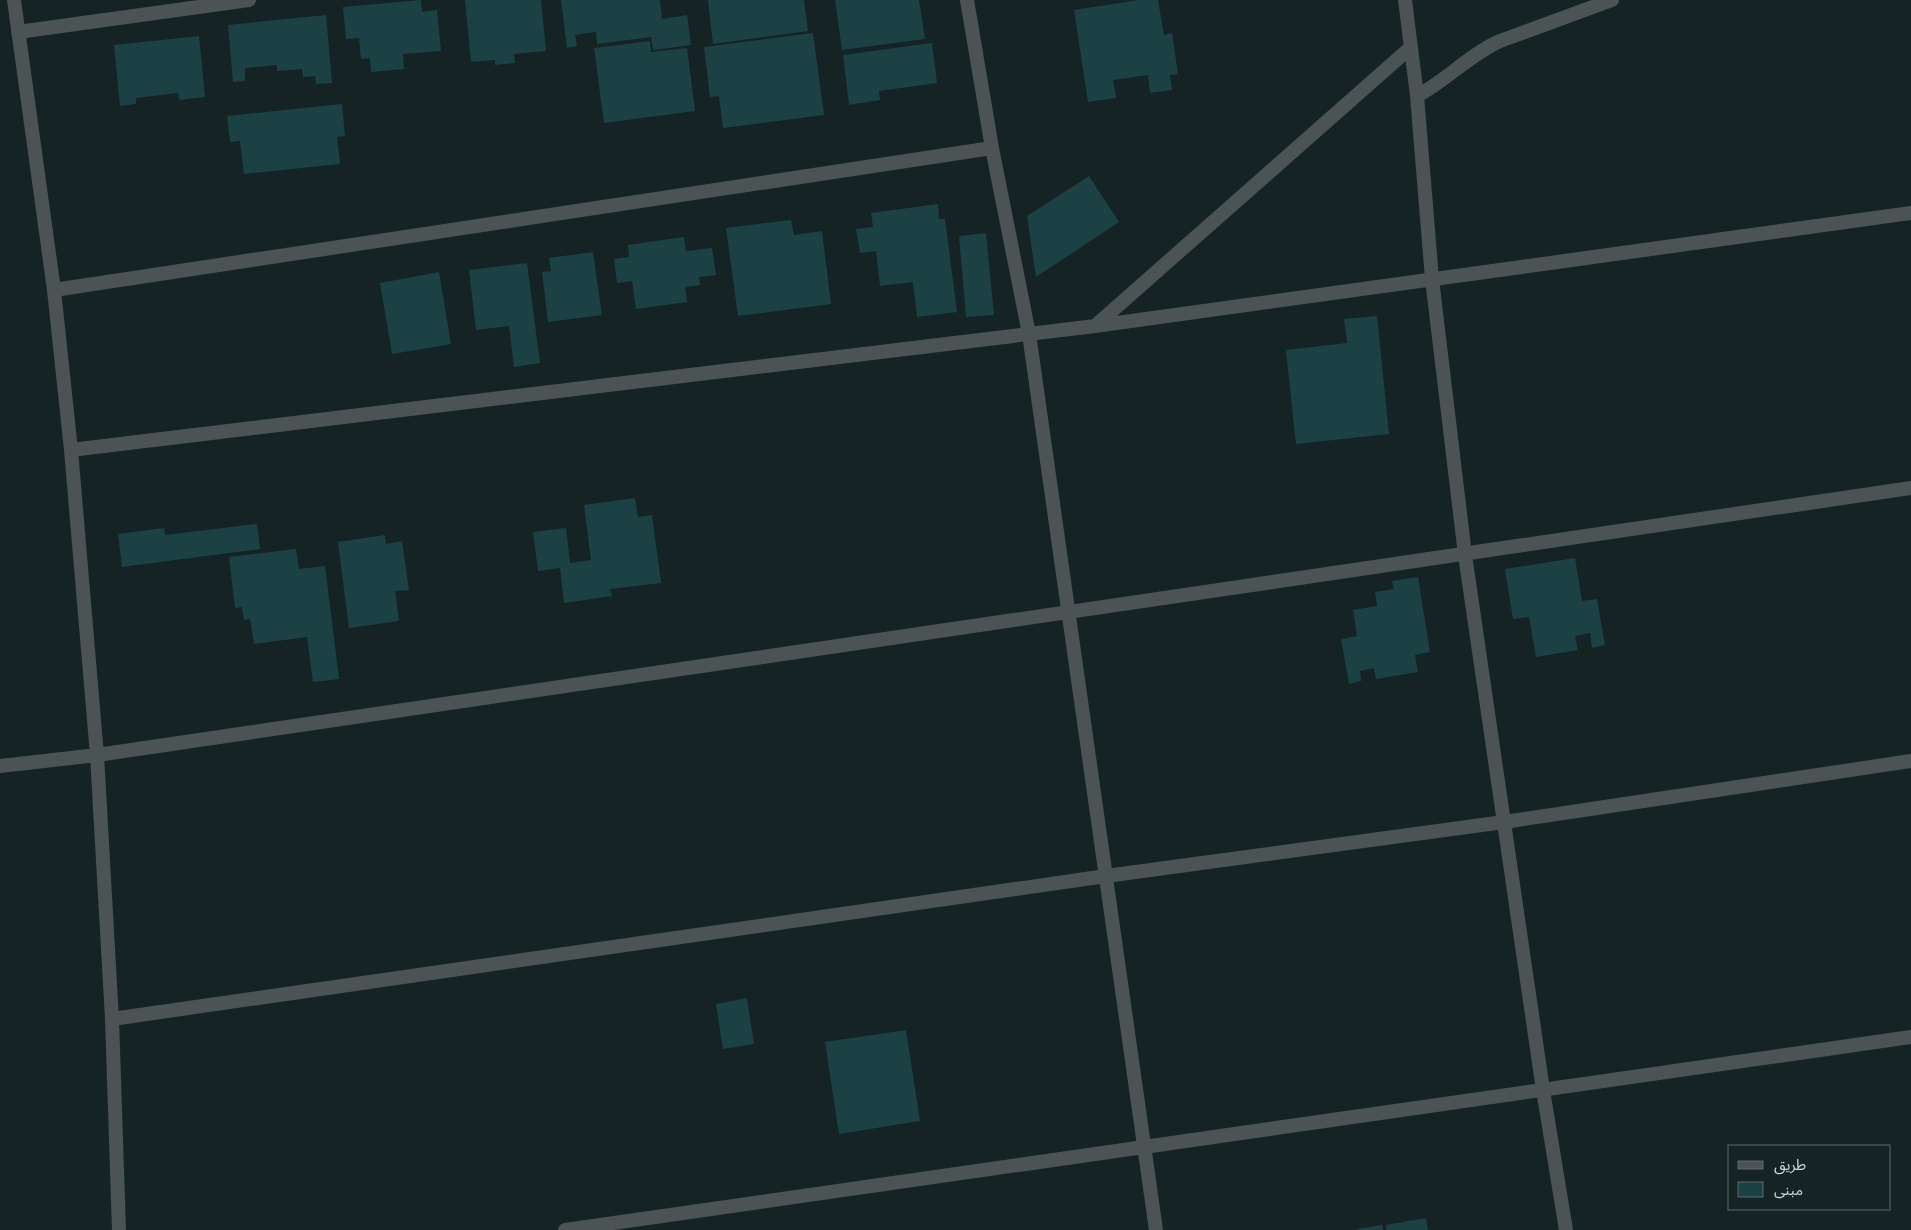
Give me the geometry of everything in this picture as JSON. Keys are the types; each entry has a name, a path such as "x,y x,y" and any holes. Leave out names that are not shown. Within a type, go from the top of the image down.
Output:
{"street":[{"path":"14,0 54,290 71,450 97,755 112,1019 119,1230"},
{"path":"18,32 249,0"},
{"path":"967,0 992,148 1029,334 1156,1230"},
{"path":"1405,0 1417,96 1432,279 1465,554 1543,1090 1566,1230"},
{"path":"1417,96 1451,75 1466,60 1483,48 1612,0"},
{"path":"1095,326 1410,48"},
{"path":"54,290 992,148"},
{"path":"71,450 1095,326 1911,213"},
{"path":"0,766 97,755 1911,488"},
{"path":"112,1019 1106,876 1504,822 1911,761"},
{"path":"565,1230 1911,1037"}],"building":[{"path":"421,0 422,12 437,10 441,51 403,54 404,69 371,72 370,58 361,59 359,38 346,39 343,7"},
{"path":"465,0 541,0 546,51 514,54 515,63 495,65 495,60 471,62"},
{"path":"561,0 660,0 662,19 687,15 691,45 653,50 651,37 597,44 596,32 575,35 577,46 567,48"},
{"path":"708,0 804,0 808,31 713,44"},
{"path":"835,0 919,0 925,39 842,50"},
{"path":"1139,0 1158,0 1164,35 1172,33 1178,74 1170,75 1172,90 1150,93 1148,75 1113,80 1116,98 1088,102 1074,10"},
{"path":"326,15 332,83 316,84 315,76 303,77 302,69 277,71 277,65 245,68 245,81 233,82 228,25"},
{"path":"813,33 824,115 723,128 719,96 710,97 704,47"},
{"path":"199,36 205,97 179,100 178,93 136,98 136,104 120,106 114,45"},
{"path":"650,41 651,52 687,48 695,111 604,123 594,48"},
{"path":"932,43 937,83 879,91 880,100 849,105 843,55"},
{"path":"342,104 345,136 337,137 340,164 244,174 240,141 230,142 227,116"},
{"path":"1089,176 1119,222 1036,277 1027,216"},
{"path":"938,204 939,219 945,219 957,312 917,317 913,282 880,286 876,251 860,253 856,229 873,227 871,213"},
{"path":"791,220 794,235 822,231 831,304 738,316 726,228"},
{"path":"986,233 994,315 966,317 959,236"},
{"path":"684,237 686,251 712,248 716,275 699,277 700,285 685,287 687,302 636,309 632,281 617,283 614,259 629,257 628,245"},
{"path":"593,252 602,315 548,322 542,272 551,271 549,258"},
{"path":"527,263 540,363 514,367 509,326 476,330 469,270"},
{"path":"439,272 451,344 392,354 380,283"},
{"path":"1377,316 1389,434 1296,444 1286,350 1347,343 1344,319"},
{"path":"635,498 638,517 652,515 661,583 610,589 612,596 564,603 560,568 538,571 533,532 566,528 570,563 591,560 584,505"},
{"path":"257,524 260,549 122,567 118,534 164,528 165,535"},
{"path":"385,535 386,544 402,541 409,590 395,591 399,621 349,628 338,542"},
{"path":"296,549 299,569 325,566 339,679 313,682 307,637 254,644 250,619 244,620 242,607 235,608 229,557"},
{"path":"1575,558 1582,601 1597,599 1605,645 1592,648 1590,633 1575,636 1578,650 1536,657 1529,617 1513,619 1505,569"},
{"path":"1418,577 1430,652 1415,655 1418,672 1376,679 1374,668 1360,671 1361,681 1349,684 1341,639 1357,636 1353,610 1377,606 1375,592 1394,589 1392,581"},
{"path":"747,998 754,1044 723,1049 716,1004"},
{"path":"906,1030 920,1121 839,1134 825,1042"},
{"path":"1426,1218 1428,1230 1386,1230 1386,1225"},
{"path":"1382,1225 1383,1230 1357,1230 1357,1229"}]}
